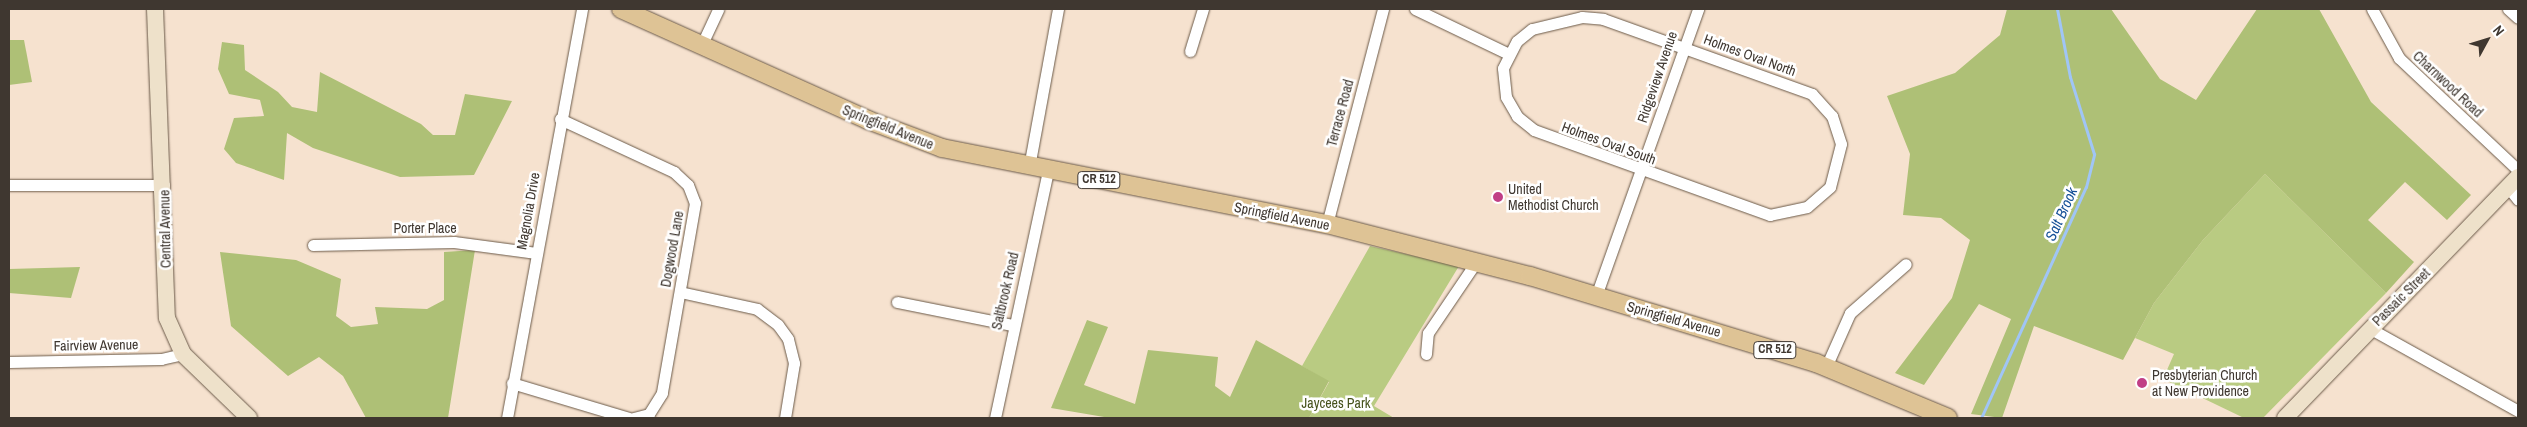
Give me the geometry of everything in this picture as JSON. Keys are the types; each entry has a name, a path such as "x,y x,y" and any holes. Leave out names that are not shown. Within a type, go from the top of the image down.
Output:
{"main road":[{"name":"Springfield Avenue","path":"621,9 892,130 950,150 1326,224 1476,262 1596,296 1826,367 1948,418"}],"street":[{"name":"Central Avenue","path":"154,9 164,185 167,318 183,354 249,418"},
{"name":"Magnolia Drive","path":"507,418 560,119 582,9"},
{"path":"702,44 718,9"},
{"path":"1030,167 1058,9"},
{"path":"1190,51 1203,9"},
{"name":"Terrace Road","path":"1326,224 1383,9"},
{"path":"1415,9 1509,54"},
{"name":"Ridgeview Avenue","path":"1596,296 1642,170 1682,47 1698,9"},
{"name":"Charnwood Road","path":"2372,9 2399,58 2518,170"},
{"path":"2508,9 2518,18"},
{"name":"Holmes Oval North","path":"1509,54 1532,29 1582,17 1603,19 1812,94 1838,125 1840,160 1830,186 1797,211 1757,213"},
{"name":"Holmes Oval South","path":"1509,54 1503,68 1503,87 1525,124 1757,213"},
{"name":"Dogwood Lane","path":"560,119 674,172 688,185 696,212 660,402 649,414 634,418"},
{"name":"Saltbrook Road","path":"995,418 1012,325 1048,170"},
{"path":"9,185 164,185"},
{"name":"Passaic Street","path":"2285,418 2369,328 2515,188"},
{"name":"Porter Place","path":"313,245 454,242 536,253"},
{"path":"1426,354 1428,334 1476,262"},
{"path":"1826,367 1850,313 1906,264"},
{"path":"680,292 756,309 778,325 788,339 794,363 786,418"},
{"path":"897,302 1012,325"},
{"path":"2369,328 2518,411"},
{"name":"Fairview Avenue","path":"9,362 162,359 183,354"},
{"path":"512,383 629,418"}],"green space":[{"path":"2007,9 2111,9 2160,79 2196,100 2257,9 2319,9 2371,102 2471,195 2447,220 2405,182 2368,220 2414,262 2386,293 2265,174 2203,240 2154,303 2123,360 2034,326 2002,418 1971,414 2011,319 1979,304 1924,385 1895,373 1952,298 1970,240 1941,218 1903,215 1910,154 1887,96 1955,73 2000,35"},
{"path":"9,40 24,40 32,82 9,85"},
{"path":"222,42 244,45 245,70 278,92 292,107 317,112 320,72 421,124 433,135 455,135 465,94 512,101 474,175 400,177 313,148 287,133 284,180 236,163 224,149 234,118 264,116 260,100 229,94 218,69"},
{"path":"2265,174 2386,293 2263,418 2244,418 2163,379 2174,354 2135,338 2154,303 2203,240"},
{"name":"Jaycees Park","path":"1370,246 1459,266 1374,406 1394,418 1309,418 1329,382 1302,366"},
{"path":"475,250 448,418 366,418 343,376 319,357 288,376 231,326 220,252 296,260 341,279 336,316 351,327 378,324 375,307 427,309 444,300 444,252"},
{"path":"80,267 71,298 9,293 9,269"},
{"path":"1087,320 1108,327 1084,385 1135,404 1148,350 1218,357 1215,386 1230,397 1256,340 1329,381 1309,418 1110,418 1051,408"}],"waterway":[{"name":"Salt Brook","path":"1981,418 2086,187 2094,154 2070,77 2057,9"}],"place":[{"name":"United Methodist Church","path":"1498,197"},
{"name":"Presbyterian Church at New Providence","path":"2142,383"}]}
